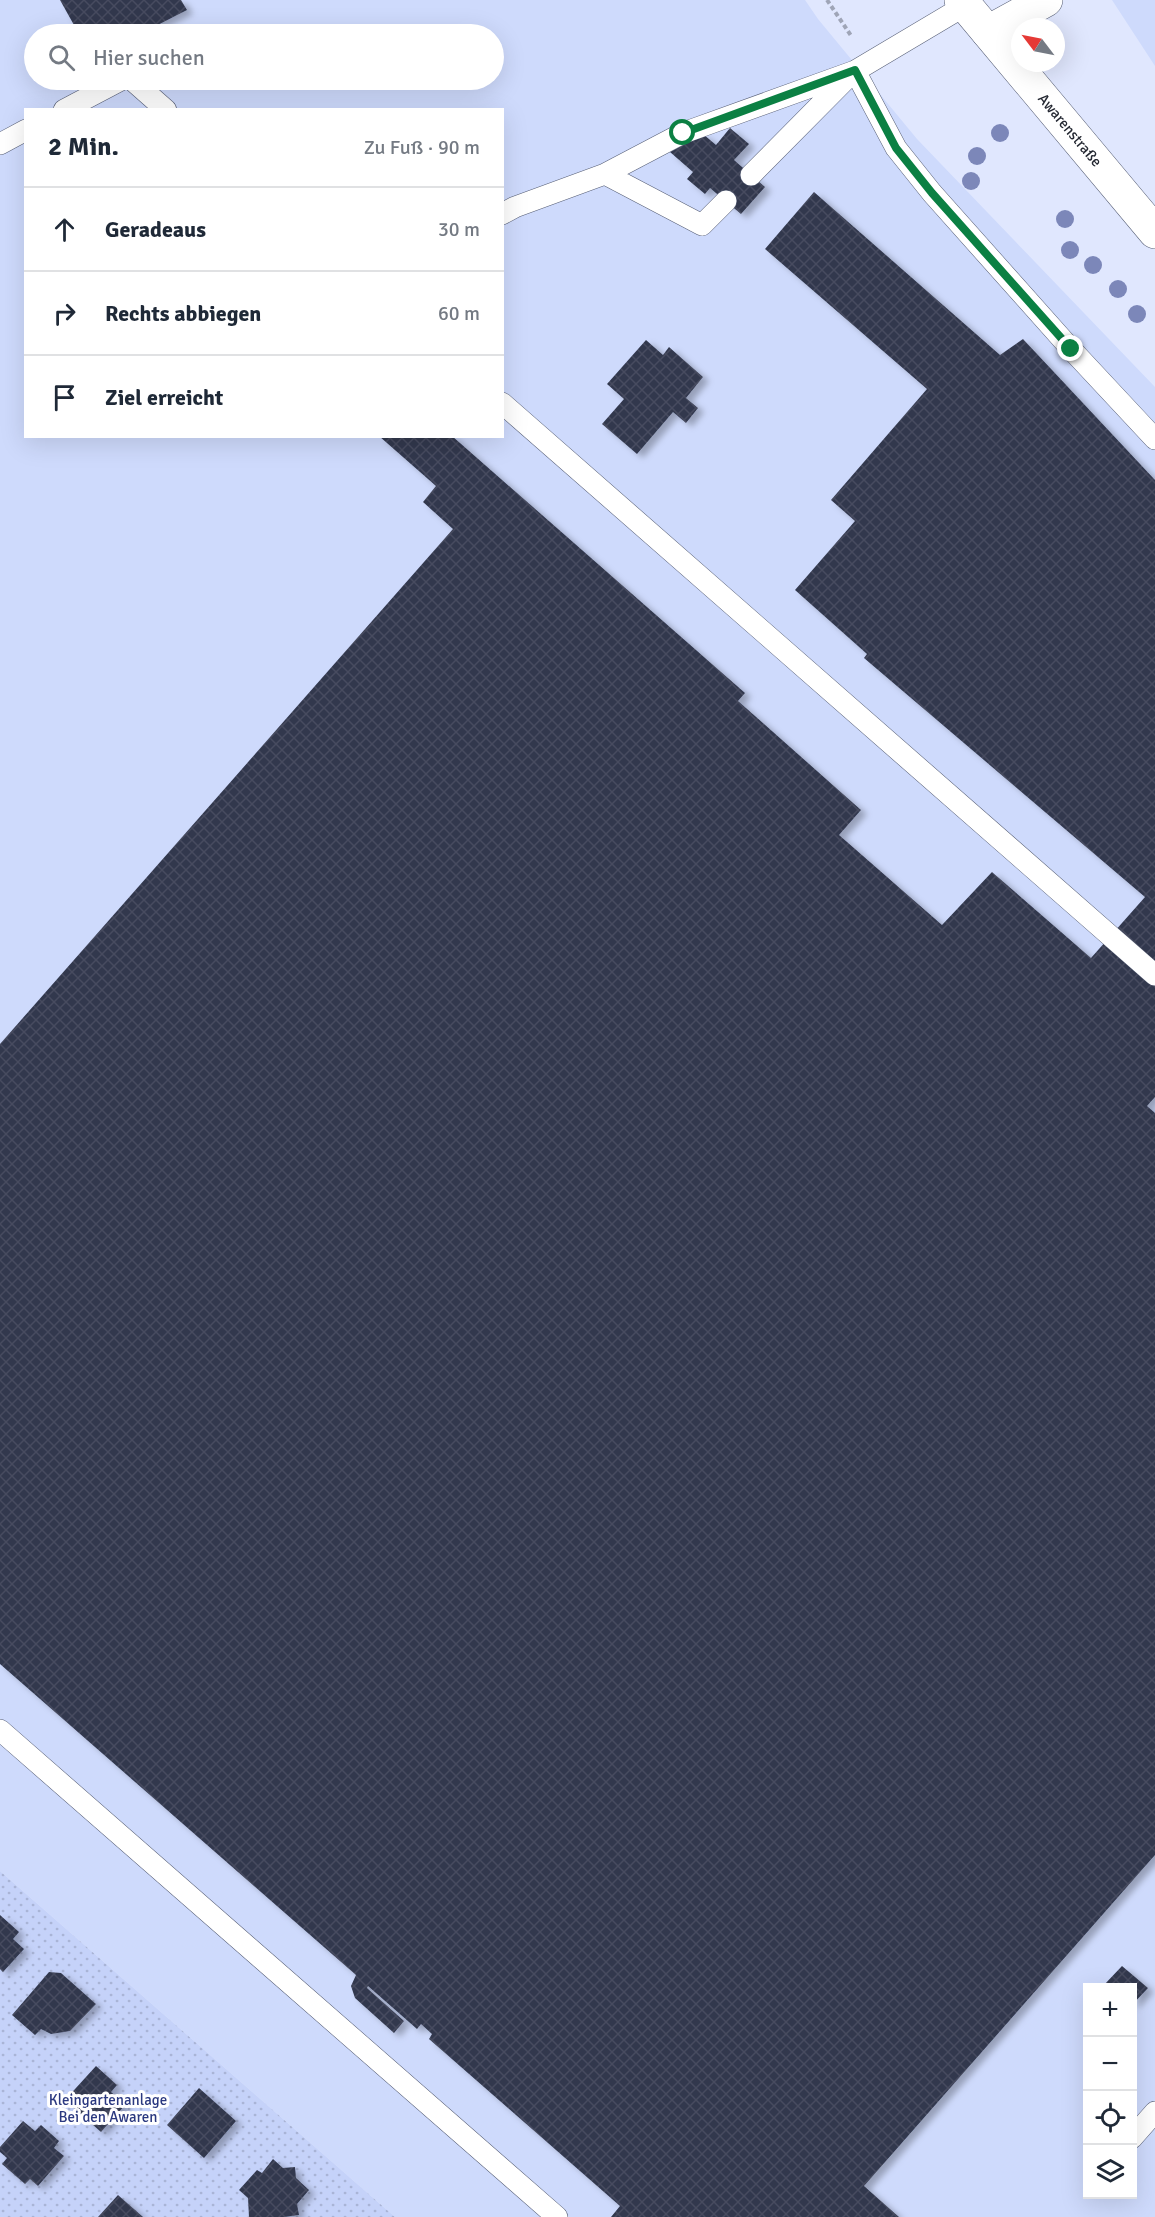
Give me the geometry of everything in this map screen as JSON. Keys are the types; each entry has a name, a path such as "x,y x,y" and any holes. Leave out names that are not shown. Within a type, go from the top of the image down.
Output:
{"street":[{"path":"988,32 1046,0"},
{"name":"Awarenstraße","path":"964,2 1155,232"}],"lane":[{"path":"751,175 862,67 964,2"},
{"path":"504,213 605,174 683,133 862,67"},
{"path":"862,67 896,148 932,193 1155,439"},
{"path":"68,108 102,90"},
{"path":"143,90 164,108"},
{"path":"0,144 24,131"},
{"path":"605,174 702,225 726,201"},
{"path":"504,405 1155,975"},
{"path":"0,1730 557,2217"},
{"path":"1137,2132 1155,2112"}],"path":[{"path":"827,0 862,67"}],"shaded area":[{"path":"0,0 805,0 917,139 1155,387 1155,2217 395,2217 0,1871"},
{"path":"1112,0 1155,0 1155,66"}],"green space":[{"name":"Kleingartenanlage Bei den Awaren","path":"0,1871 395,2217 0,2217"}],"building":[{"path":"60,0 181,0 187,10 160,24 73,24"},
{"path":"730,128 749,144 734,160 765,187 741,214 710,188 705,194 687,179 693,172 670,152 703,134 716,145"},
{"path":"814,192 1000,355 1023,339 1155,480 1155,1097 1147,1106 1155,1113 1155,1855 864,2186 899,2217 611,2217 620,2206 429,2039 432,2034 421,2024 417,2029 368,1986 367,1988 404,2021 394,2033 355,1998 351,1986 356,1975 0,1664 0,1044 453,529 423,502 436,486 381,438 454,438 745,693 738,701 861,810 839,835 942,925 992,872 1091,958 1145,897 864,658 867,654 795,590 855,521 831,500 927,389 765,249"},
{"path":"646,340 663,355 669,347 703,377 686,398 698,408 686,423 673,412 637,454 602,424 624,399 607,384"},
{"path":"0,1915 19,1932 13,1939 24,1949 3,1972 0,1969"},
{"path":"1122,1966 1148,1988 1137,2000 1137,1983 1106,1983"},
{"path":"49,1972 61,1973 96,2004 70,2031 51,2034 41,2029 35,2035 12,2015"},
{"path":"96,2066 117,2085 111,2092 126,2104 101,2132 65,2100"},
{"path":"199,2088 236,2121 204,2158 167,2125"},
{"path":"23,2121 35,2131 41,2125 59,2141 54,2148 64,2156 38,2186 30,2179 25,2184 2,2164 7,2158 0,2152 0,2147"},
{"path":"273,2159 283,2168 295,2167 296,2178 309,2190 297,2204 299,2215 249,2217 248,2198 239,2190 257,2170 262,2173"},
{"path":"118,2195 143,2217 98,2217"}],"route":[{"path":"683,133 855,70 896,148 932,193 1071,349"}]}
